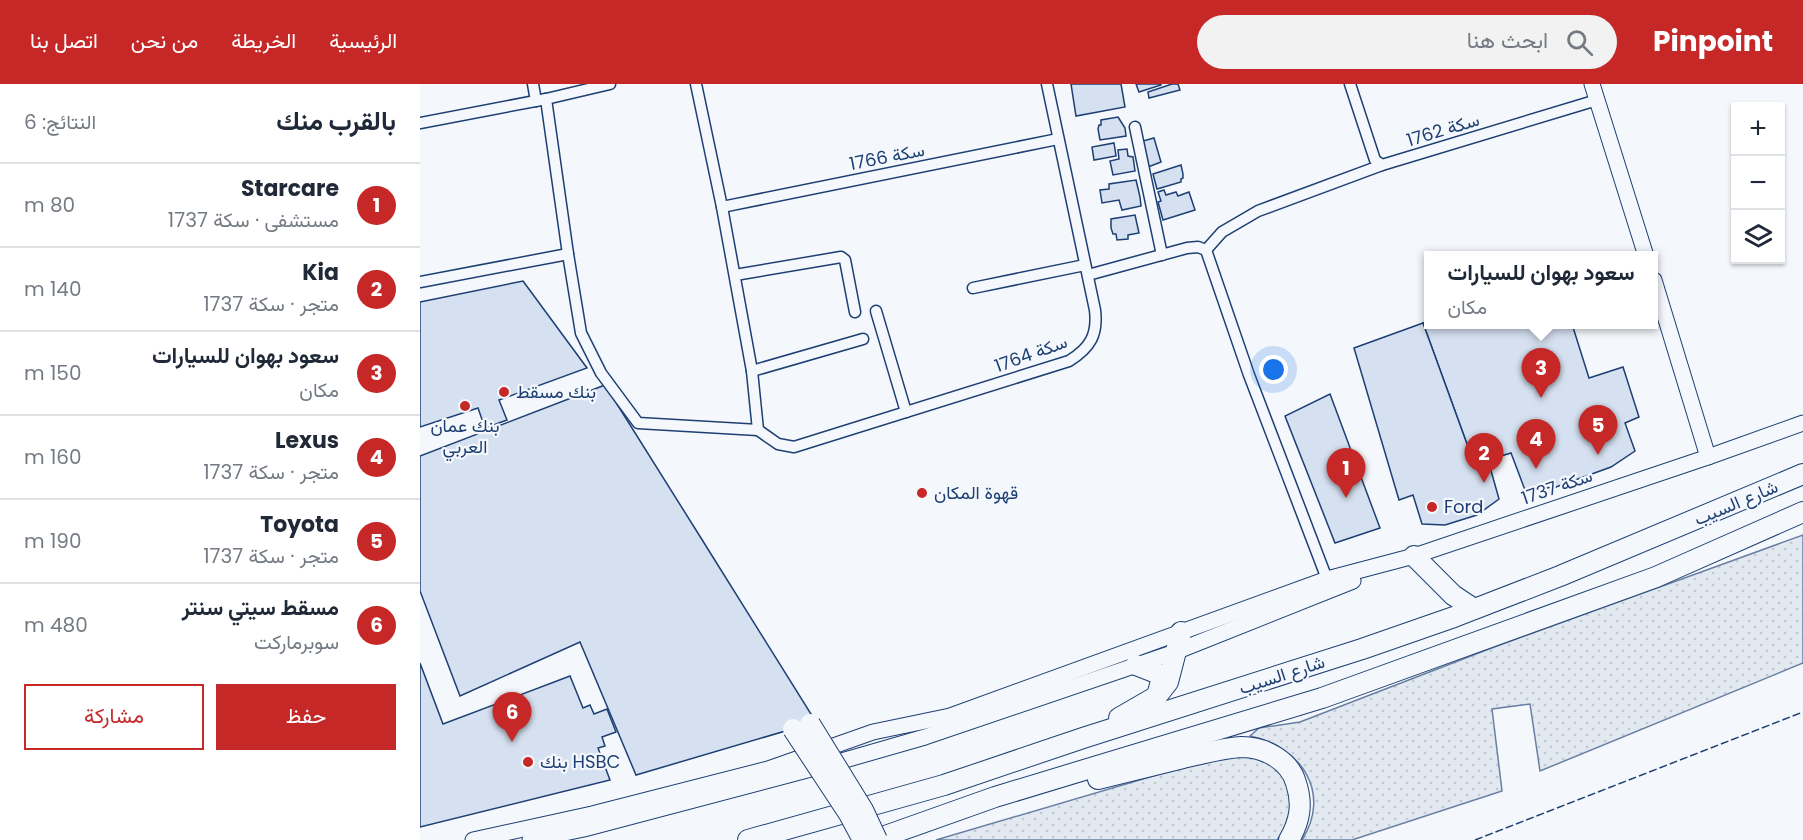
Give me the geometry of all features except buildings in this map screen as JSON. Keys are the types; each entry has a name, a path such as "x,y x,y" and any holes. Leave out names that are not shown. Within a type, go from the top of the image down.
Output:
{"highway":[{"name":"شارع السيب","path":"748,840 944,785 1362,649 1580,568 1803,474"},
{"name":"شارع السيب","path":"876,840 995,797 1322,698 1656,578 1803,512"},
{"path":"1414,556 1453,595 1474,609"},
{"path":"1083,738 1156,696 1168,682 1181,632"},
{"path":"1136,665 1159,674 1161,681 1156,696"},
{"path":"863,840 802,727 863,810 876,840"},
{"path":"995,797 1015,799 1214,751 1243,747 1261,750 1279,759 1295,778 1300,793 1301,813 1289,840"}],"street":[{"path":"533,84 541,100 581,333 601,373 638,423 758,430 752,371 735,275 696,84"},
{"path":"420,123 610,84"},
{"name":"سكة 1764","path":"758,430 778,444 794,447 1070,362 1082,353 1094,334 1096,321 1047,84"},
{"path":"1350,84 1375,160 1382,165"},
{"path":"1592,84 1645,251"},
{"name":"سكة 1762","path":"1206,250 1222,232 1258,211 1382,165 1597,100"},
{"path":"1135,127 1162,255"},
{"name":"سكة 1766","path":"722,207 1058,139"},
{"path":"973,288 1087,270 1198,247 1206,250 1249,375 1327,579"},
{"path":"420,282 568,255"},
{"path":"735,275 841,257 845,261 855,312"},
{"path":"1658,296 1708,457"},
{"path":"876,311 906,412"},
{"path":"752,371 863,339"},
{"name":"سكة 1737","path":"1414,556 1803,423"},
{"path":"473,840 592,814 768,768 873,732 950,716 1327,579 1414,556"},
{"path":"530,840 584,829 925,737 1175,652 1335,588 1396,567 1414,556"}],"shaded area":[{"path":"1803,535 1803,663 1540,771 1530,704 1492,709 1502,791 1352,840 1302,840 1314,805 1312,789 1306,774 1297,761 1284,750 1268,741 1250,736 1259,728 1300,722 1489,649"},
{"path":"1231,756 1268,762 1293,790 1289,823 1277,840 936,840 1204,761"}],"fence":[{"path":"1475,840 1803,712"}],"place":[{"name":"بنك مسقط","path":"504,392"},
{"name":"سعود بهوان للسيارات","path":"1541,398"},
{"name":"بنك عمان العربي","path":"465,406"},
{"name":"Toyota","path":"1598,455"},
{"name":"Lexus","path":"1536,469"},
{"name":"Kia","path":"1484,483"},
{"name":"قهوة المكان","path":"922,493"},
{"name":"Starcare","path":"1346,498"},
{"name":"Ford","path":"1432,507"},
{"name":"مسقط سيتي سنتر","path":"512,742"},
{"name":"بنك HSBC","path":"528,762"}]}
